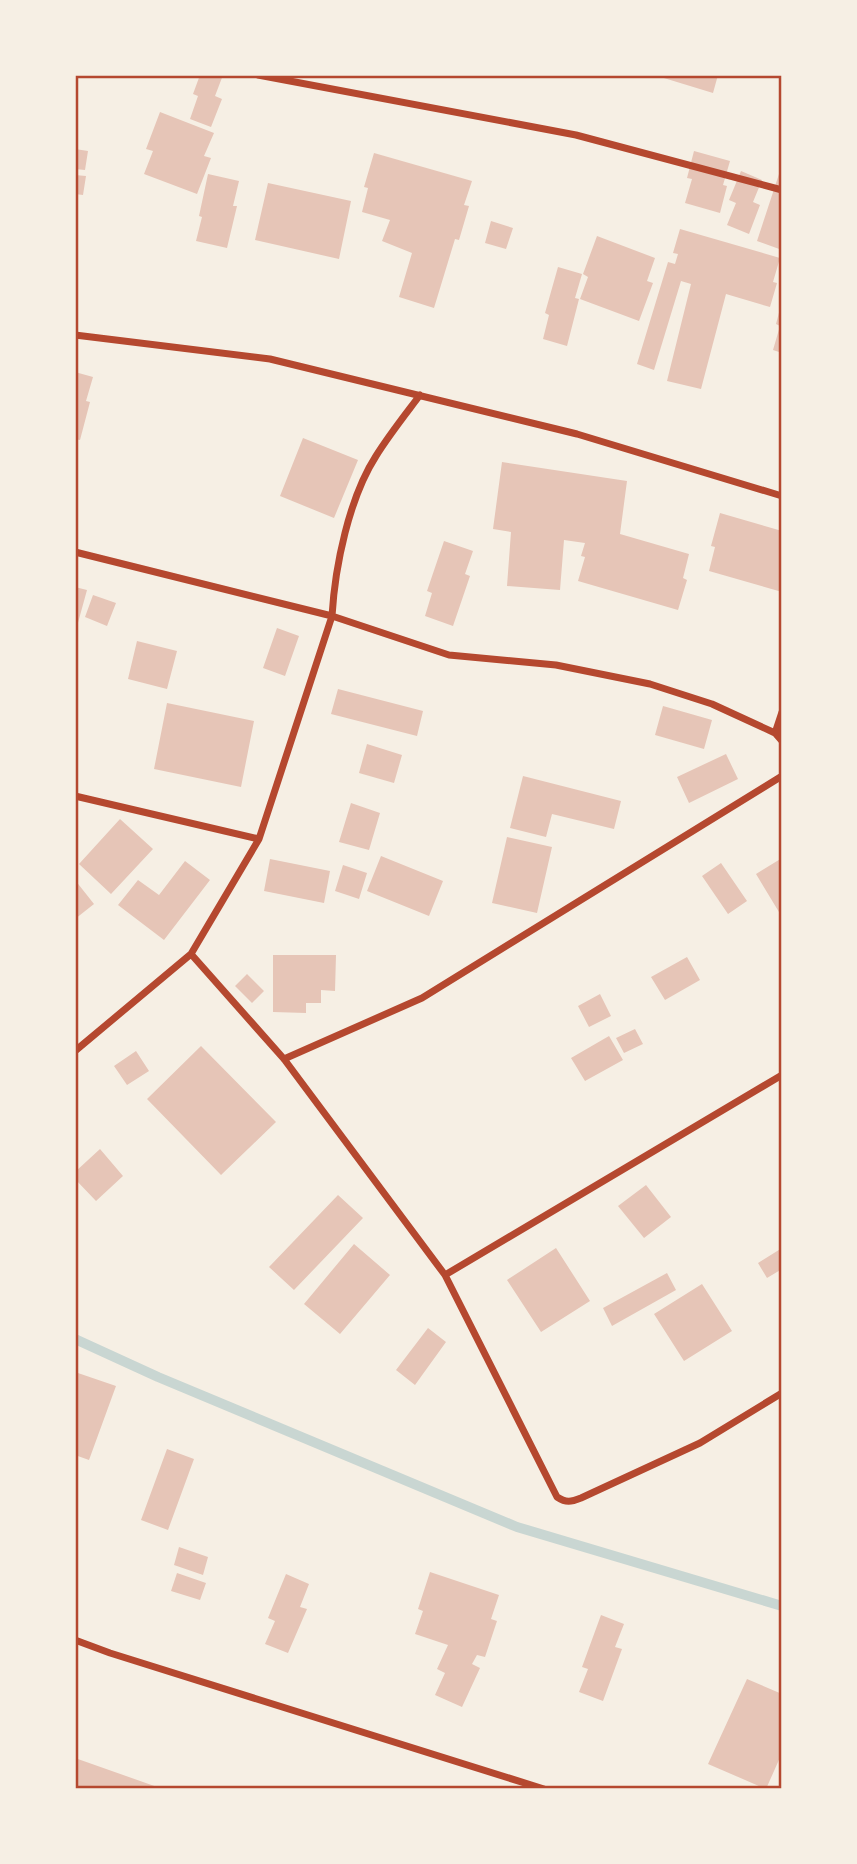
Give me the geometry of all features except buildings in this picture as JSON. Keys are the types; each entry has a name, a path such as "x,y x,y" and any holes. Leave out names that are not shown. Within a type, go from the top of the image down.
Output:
{"street":[{"path":"258,75 576,135 782,190"},
{"path":"75,335 270,359 577,434 782,496"},
{"path":"75,1051 191,954 259,839 332,616 334,580 355,500 375,457 420,395"},
{"path":"75,552 332,616 449,655 556,665 650,684 712,705 775,733 782,741"},
{"path":"775,733 782,712"},
{"path":"284,1059 422,998 782,776"},
{"path":"75,796 259,839"},
{"path":"191,954 284,1059 445,1275 557,1497 563,1502 581,1498 700,1443 782,1393"},
{"path":"445,1275 782,1075"},
{"path":"75,1640 544,1789"}],"waterway":[{"path":"75,1339 158,1377 517,1527 782,1606"}]}
